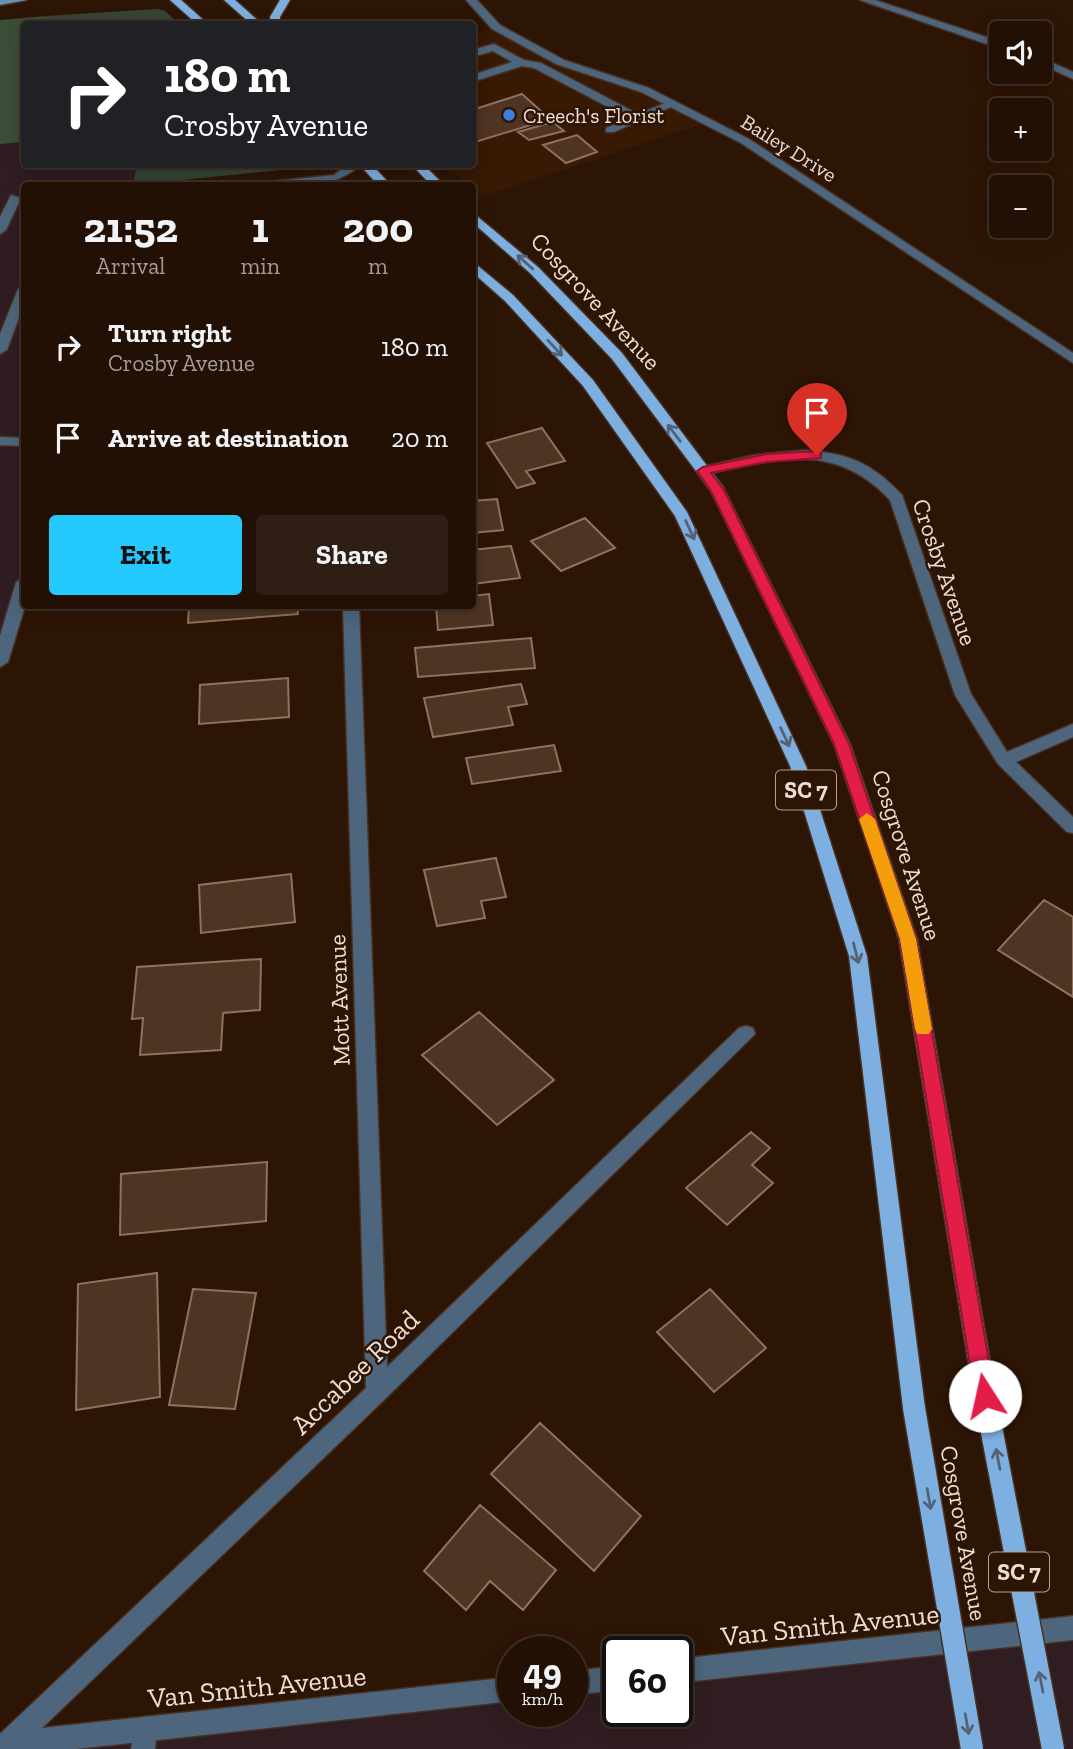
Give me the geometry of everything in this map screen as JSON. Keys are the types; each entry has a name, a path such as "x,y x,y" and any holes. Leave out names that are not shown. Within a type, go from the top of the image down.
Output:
{"main road":[{"path":"175,0 200,21"},
{"path":"229,0 254,21"},
{"path":"275,21 285,0"},
{"path":"368,168 382,182"},
{"path":"420,168 435,182"},
{"name":"Cosgrove Avenue","path":"476,219 534,270 617,356 718,490 842,744 908,939 985,1396 1054,1749"},
{"name":"Cosgrove Avenue","path":"476,269 509,298 588,383 682,515 798,766 858,956 914,1408 972,1749"}],"street":[{"path":"0,2 22,0"},
{"name":"Bailey Drive","path":"471,0 496,27 560,62 645,90 745,141 1073,359"},
{"path":"866,0 989,42"},
{"path":"476,53 513,37"},
{"path":"494,47 521,63 537,65 638,118"},
{"path":"476,78 521,63"},
{"path":"1052,66 1073,76"},
{"path":"610,130 672,104"},
{"path":"337,182 352,168"},
{"path":"0,198 20,198"},
{"path":"0,230 20,198"},
{"path":"0,350 21,297"},
{"path":"0,441 21,442"},
{"name":"Crosby Avenue","path":"703,471 767,458 832,456 870,469 885,482 897,498 962,695 1004,760 1073,827"},
{"path":"0,662 21,592"},
{"name":"Mott Avenue","path":"351,609 377,1392"},
{"path":"1004,760 1073,730"},
{"name":"Accabee Road","path":"5,1746 377,1392 746,1034"},
{"name":"Van Smith Avenue","path":"693,1669 1073,1628"},
{"name":"Van Smith Avenue","path":"5,1746 144,1739 497,1691"}],"shaded area":[{"path":"496,27 560,62 645,90 709,122 481,197 476,191 476,182 465,182 449,168 476,168 476,34"},
{"path":"21,142 21,168 140,168 137,182 21,182 21,592 0,662 0,144"},
{"path":"1073,1628 1073,1749 2,1749 497,1691 497,1727 588,1727 588,1681 602,1680 602,1727 693,1727 693,1669"}],"green space":[{"path":"157,9 165,11 176,21 51,21 46,16"},
{"path":"46,16 51,21 21,21 21,142 0,144 0,20"},
{"path":"136,168 295,168 163,182 134,182"}],"building":[{"name":"Creech's Florist","path":"522,94 550,119 476,142 476,109"},
{"path":"553,122 564,131 529,140 518,132"},
{"path":"577,135 597,152 566,163 543,145"},
{"path":"542,428 565,461 526,471 535,483 517,488 487,443"},
{"path":"497,499 503,530 476,533 476,501"},
{"path":"585,518 615,548 561,571 531,541"},
{"path":"511,546 520,578 476,584 476,550"},
{"path":"489,594 493,625 438,630 436,609 476,609 476,596"},
{"path":"189,609 297,609 298,614 188,623"},
{"path":"531,638 535,668 418,677 415,648"},
{"path":"288,678 289,717 199,724 200,685"},
{"path":"521,684 527,704 508,707 513,725 433,737 424,698"},
{"path":"554,745 561,771 472,784 466,758"},
{"path":"496,858 506,897 481,901 485,918 437,926 424,870"},
{"path":"291,874 295,922 201,933 199,885"},
{"path":"1044,900 1073,917 1073,997 998,950"},
{"path":"261,959 260,1010 223,1013 221,1050 140,1055 143,1018 132,1019 137,967"},
{"path":"479,1012 554,1080 497,1125 422,1055"},
{"path":"751,1132 770,1148 752,1165 773,1183 727,1225 686,1188"},
{"path":"267,1162 266,1221 120,1235 121,1174"},
{"path":"157,1273 160,1397 76,1410 78,1284"},
{"path":"193,1289 256,1293 235,1409 169,1405"},
{"path":"710,1289 766,1348 714,1392 657,1332"},
{"path":"540,1423 641,1516 594,1571 491,1474"},
{"path":"480,1505 556,1570 523,1610 490,1581 466,1610 424,1571"}],"slow traffic":[{"path":"867,819 908,939 923,1029"}],"place":[{"name":"Creech's Florist","path":"509,115"}],"route":[{"path":"817,455 767,458 703,471 718,490 842,744 908,939 985,1396"}]}
